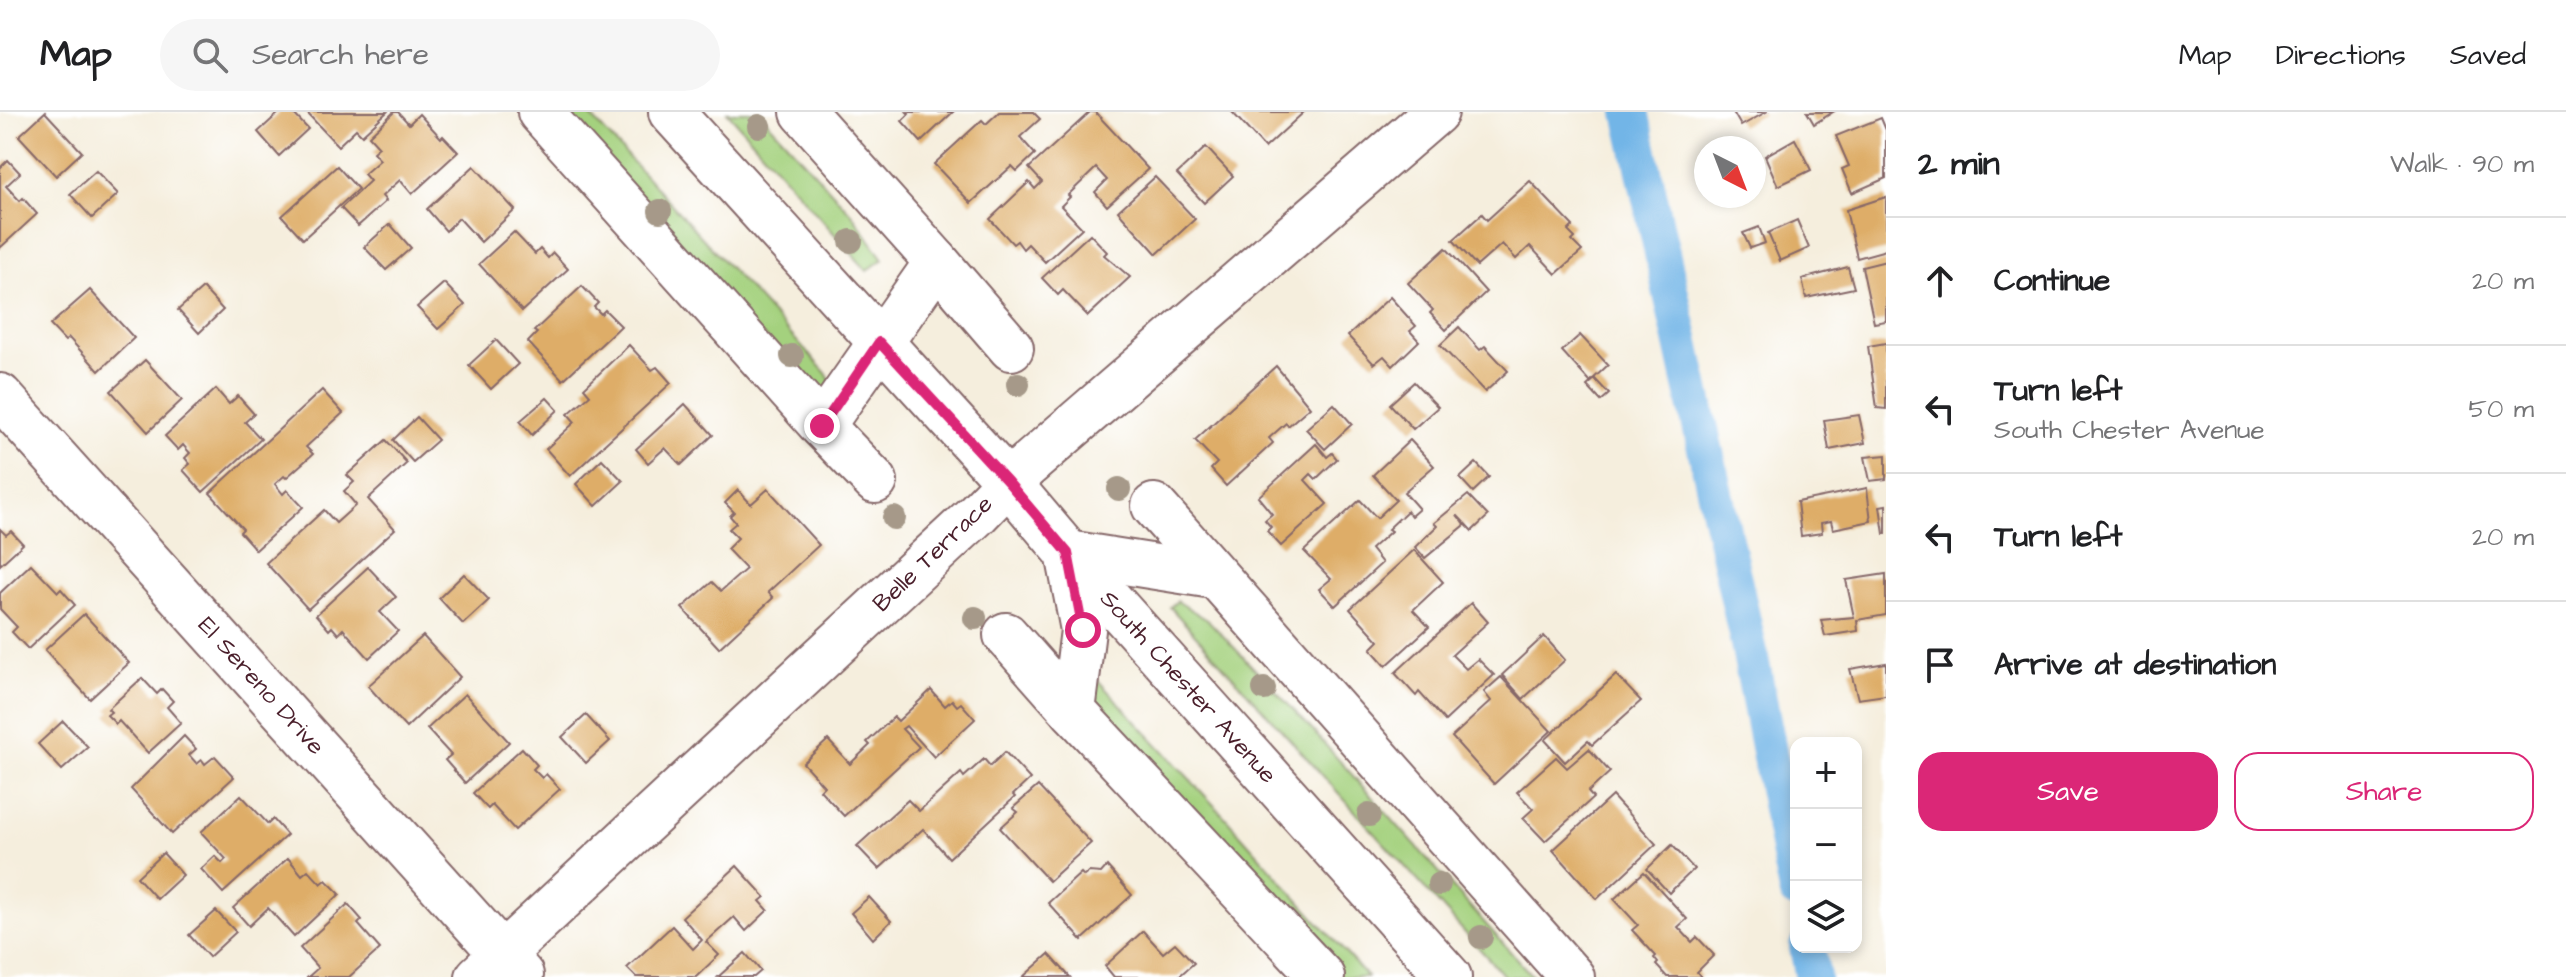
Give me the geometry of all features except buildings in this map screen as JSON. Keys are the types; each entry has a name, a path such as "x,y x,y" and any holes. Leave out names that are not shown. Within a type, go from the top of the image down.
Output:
{"street":[{"path":"540,112 875,481"},
{"name":"South Chester Avenue","path":"671,112 1008,482 1068,553 1449,977"},
{"path":"803,112 1011,348"},
{"name":"Belle Terrace","path":"501,970 1008,482 1433,113"},
{"path":"822,426 937,262"},
{"name":"El Sereno Drive","path":"0,396 501,970"},
{"path":"1154,506 1572,977"},
{"path":"1073,711 1083,630 1068,553 1213,576"},
{"path":"1006,635 1322,977"}],"green space":[{"path":"561,112 587,112 826,373 839,396 833,400 782,363"},
{"path":"727,112 759,112 852,214 883,259 867,271"},
{"path":"1177,601 1209,621 1304,721 1533,977 1505,977 1170,607"},
{"path":"1093,675 1367,977 1335,977 1109,728 1088,681"}],"waterway":[{"path":"1631,112 1749,648 1794,881"},
{"path":"1808,953 1813,977"}],"route":[{"path":"822,426 879,342 1008,482 1068,553 1083,630"}]}
